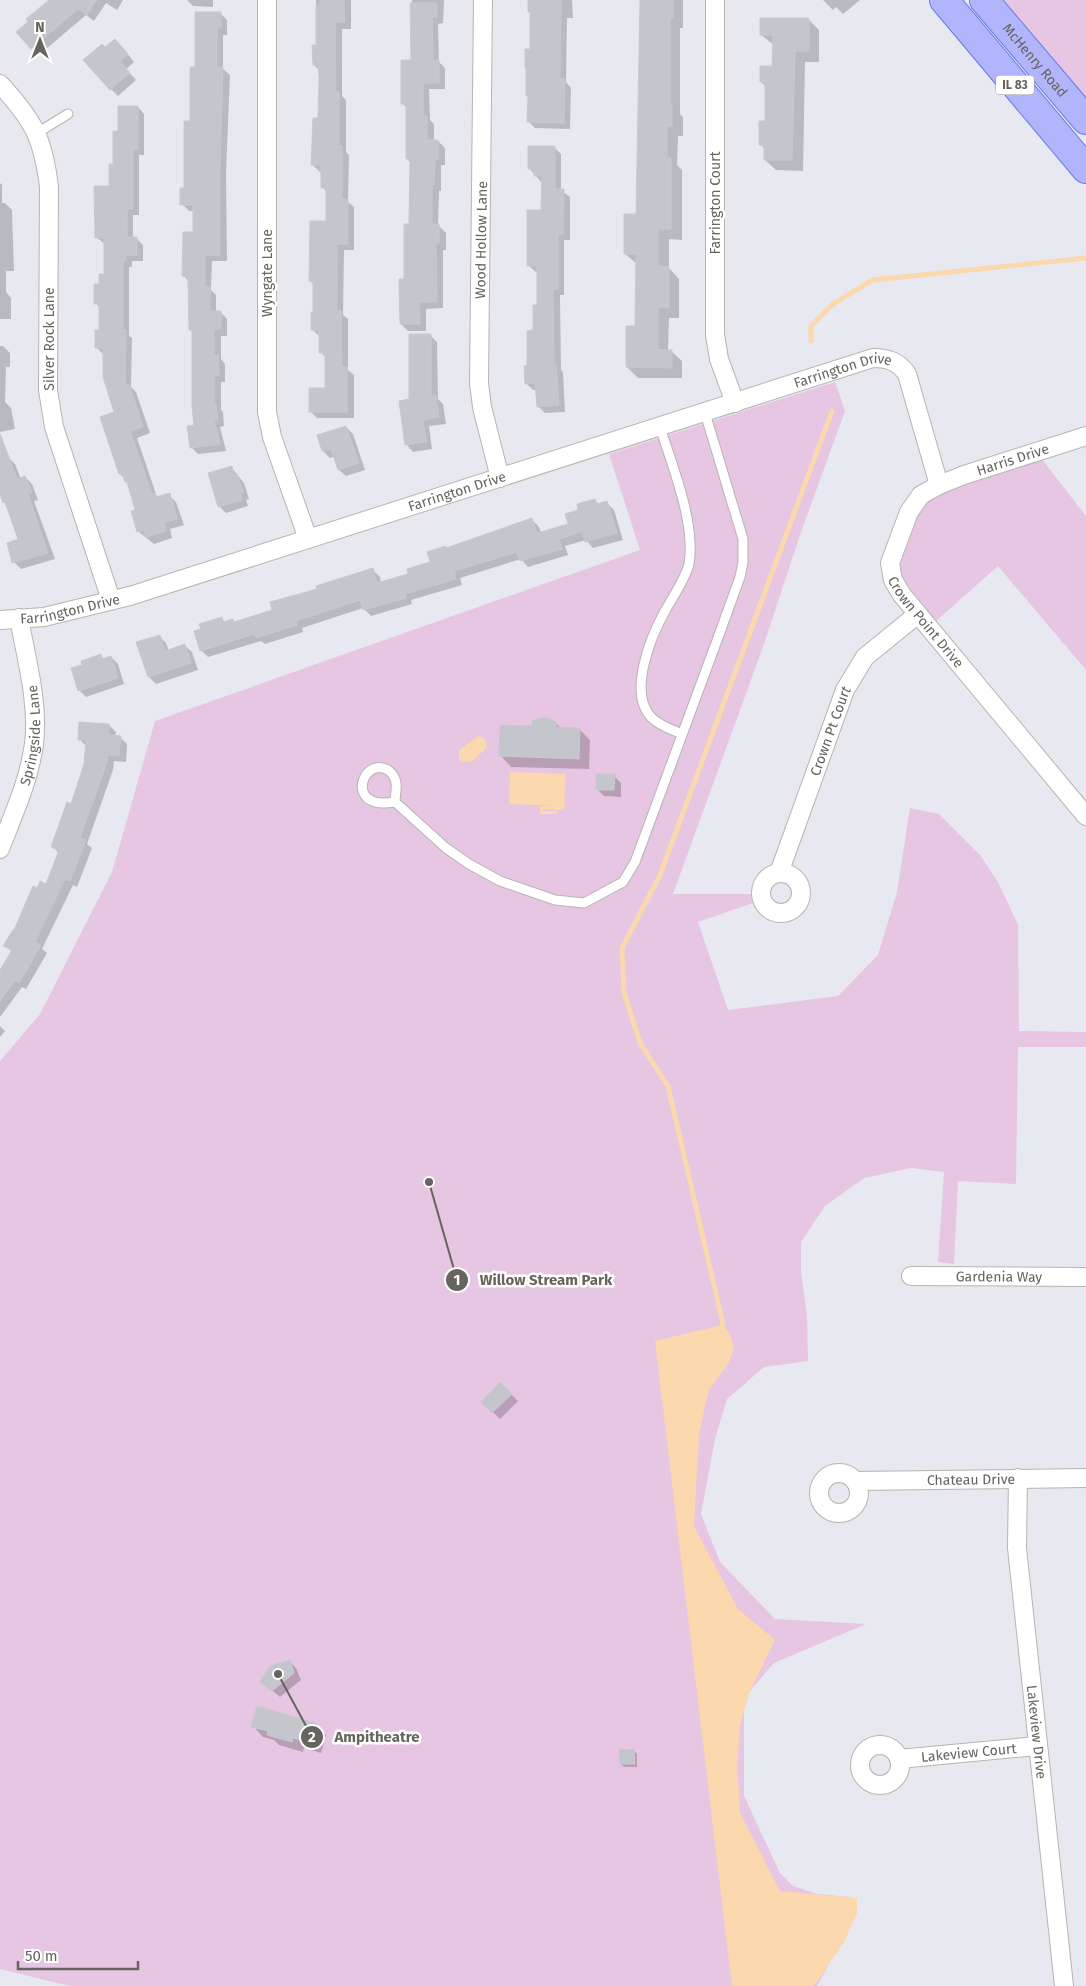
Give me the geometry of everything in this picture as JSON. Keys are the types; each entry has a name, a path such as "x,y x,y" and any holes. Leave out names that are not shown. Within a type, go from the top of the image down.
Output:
{"main road":[{"name":"IL 83","path":"944,0 1086,169"},
{"name":"McHenry Road","path":"984,0 1086,120"}],"street":[{"name":"Wyngate Lane","path":"267,0 267,412 272,437 308,539"},
{"name":"Wood Hollow Lane","path":"483,0 479,383 482,407 500,478"},
{"name":"Farrington Court","path":"715,0 715,334 719,359 735,403"},
{"name":"Silver Rock Lane","path":"0,84 25,112 36,133 44,156 49,187 48,390 53,418 111,600"},
{"name":"Farrington Drive","path":"0,620 44,616 111,600 705,413 873,358 885,358 896,362 906,374 939,485"},
{"name":"Harris Drive","path":"939,485 964,475 1086,436"},
{"name":"Crown Point Drive","path":"939,485 921,494 909,512 890,563 893,580 902,595 1086,816"},
{"name":"Crown Pt Court","path":"779,872 845,690 865,657 918,614"},
{"name":"Springside Lane","path":"0,849 27,780 34,742 34,707 19,618"},
{"name":"Gardenia Way","path":"911,1276 1086,1277"},
{"name":"Lakeview Drive","path":"1018,1478 1017,1548 1064,1986"},
{"name":"Chateau Drive","path":"855,1481 1086,1478"},
{"name":"Lakeview Court","path":"899,1759 1037,1746"}],"lane":[{"path":"36,133 68,114"},
{"path":"395,802 396,782 392,774 378,768 367,772 362,783 364,795 374,802 395,802 446,848 500,881 555,900 584,903 622,882 635,862 740,577 743,562 743,540 705,413"},
{"path":"660,427 686,512 689,565 653,637 643,666 641,687 644,706 652,718 682,734"}],"shaded area":[{"path":"998,0 1086,0 1086,105"},
{"path":"835,382 845,411 800,535 763,647 673,894 751,894 753,903 698,922 728,1010 838,996 878,955 897,892 910,808 939,814 980,855 998,882 1018,925 1019,1031 1086,1032 1086,1047 1018,1047 1016,1184 958,1181 954,1264 938,1262 944,1172 911,1168 864,1178 825,1206 801,1242 801,1271 807,1316 808,1361 764,1367 727,1399 715,1439 701,1514 720,1562 775,1619 866,1624 774,1663 744,1698 744,1796 780,1873 793,1886 817,1894 851,1897 830,1962 817,1986 70,1986 0,1969 0,1061 40,1014 112,872 155,721 640,550 609,454"},
{"path":"1041,458 1086,516 1086,670 998,566 936,621 898,573 899,558 917,510 935,493"},
{"path":"478,736 486,740 487,748 472,761 463,762 459,759 459,750"},
{"path":"510,772 566,774 564,810 543,809 543,811 557,811 557,814 540,814 540,806 560,806 509,804"},
{"path":"722,1325 729,1332 734,1347 729,1362 709,1390 705,1406 699,1435 694,1526 738,1609 775,1640 750,1691 740,1725 737,1766 740,1813 780,1891 857,1898 857,1914 844,1942 814,1986 732,1986 655,1341"}],"building":[{"path":"49,0 96,0 87,15 78,9 31,49 16,32 28,22 26,19"},
{"path":"320,0 344,0 345,22 335,22 336,92 339,92 339,146 342,146 342,199 348,199 348,244 337,244 337,311 341,311 342,367 347,367 347,412 309,412 309,388 325,388 325,353 319,353 319,330 311,330 313,281 309,281 310,221 326,221 326,188 321,188 321,165 311,165 313,118 318,118 319,77 318,65 313,65 312,45 316,45 316,5 320,5"},
{"path":"528,0 561,0 560,79 565,79 564,123 527,122 528,96 526,96 525,49 530,49 530,12 528,12"},
{"path":"640,0 673,0 673,18 670,18 670,105 672,105 672,126 667,126 667,158 671,158 671,229 658,229 658,266 669,267 669,308 658,307 658,350 672,350 672,368 626,367 626,326 635,326 636,254 624,254 624,214 636,214"},
{"path":"410,3 437,3 437,17 432,17 433,60 439,60 439,83 423,83 423,116 427,116 427,140 438,140 438,159 435,159 434,185 432,185 432,224 439,224 439,243 436,243 437,302 419,302 420,324 400,324 399,279 404,279 404,224 409,224 410,159 406,159 406,104 401,104 401,60 411,60"},
{"path":"195,12 221,12 221,28 217,28 217,67 223,67 220,255 205,255 205,287 210,287 210,311 221,311 221,329 214,330 214,355 218,355 219,375 214,375 214,404 216,404 218,420 214,420 220,444 190,448 187,426 194,425 192,407 192,330 189,330 188,277 182,276 183,232 193,232 193,205 180,205 180,188 184,188 184,121 190,121 190,67 195,67"},
{"path":"760,18 809,18 809,51 795,51 792,160 764,160 764,145 759,145 759,121 765,121 765,82 760,82 760,66 772,66 773,35 760,35"},
{"path":"115,39 128,54 120,61 130,73 110,90 83,60 102,44 105,47"},
{"path":"118,106 138,106 138,149 133,149 133,209 127,209 127,237 137,237 137,255 126,255 126,261 123,261 123,330 126,330 125,385 129,384 143,427 130,431 152,494 155,493 156,497 170,493 177,519 164,523 166,531 146,537 144,530 137,532 131,511 135,510 127,482 125,482 122,473 119,474 100,417 114,412 103,377 103,348 95,348 95,330 99,330 99,304 94,304 94,284 99,284 99,274 104,274 104,238 95,238 94,186 109,186 109,164 113,164 113,131 118,131"},
{"path":"528,146 555,146 555,189 564,189 563,234 558,234 558,289 553,289 554,364 556,364 559,405 537,407 535,383 525,384 524,366 527,365 527,331 533,330 533,305 537,305 537,266 527,266 527,210 541,210 542,176 534,176 534,169 528,169"},
{"path":"409,334 431,334 431,396 436,395 439,417 423,420 426,442 405,445 399,401 409,399"},
{"path":"346,426 359,463 338,470 331,449 322,451 317,435"},
{"path":"0,436 17,479 25,476 32,493 28,494 48,553 12,563 7,543 18,539 5,502 3,503 0,494"},
{"path":"232,466 234,475 237,474 243,492 240,493 242,500 218,507 208,473"},
{"path":"595,499 597,504 607,501 617,533 585,542 582,532 559,539 562,549 520,561 517,552 454,571 456,579 405,594 406,598 363,610 360,600 296,621 297,625 256,638 255,634 200,651 194,631 201,629 199,624 222,617 223,622 233,619 234,622 272,610 270,602 317,589 316,586 373,568 377,583 408,574 407,569 430,562 427,552 446,546 446,548 532,518 537,533 568,524 565,514 578,510 577,504"},
{"path":"160,635 165,651 185,644 191,663 148,677 136,642"},
{"path":"101,654 102,659 111,656 118,678 78,691 71,668 82,665 81,661"},
{"path":"544,717 556,722 556,727 580,728 579,759 499,756 500,725 532,726 532,721"},
{"path":"79,722 109,724 109,735 121,736 119,756 107,755 107,762 80,838 86,840 70,881 65,879 35,942 41,945 19,983 15,980 0,1001 0,970 12,950 3,946 14,930 33,886 37,888 40,881 46,884 59,850 51,847 67,802 71,804 84,764 86,740 78,740"},
{"path":"596,774 615,774 614,790 596,790"},
{"path":"500,1382 512,1394 492,1413 481,1402"},
{"path":"290,1660 294,1673 272,1691 260,1682 270,1666"},
{"path":"257,1706 316,1723 311,1743 293,1738 292,1742 267,1735 268,1731 251,1727"},
{"path":"634,1749 635,1764 620,1764 619,1750"}],"waterway":[{"path":"811,341 811,326 833,304 873,280 1086,258"},
{"path":"720,1332 723,1324 668,1086 640,1043 624,992 622,948 660,875 832,411"}],"place":[{"name":"Willow Stream Park","path":"429,1182"},
{"name":"Ampitheatre","path":"278,1674"}]}
